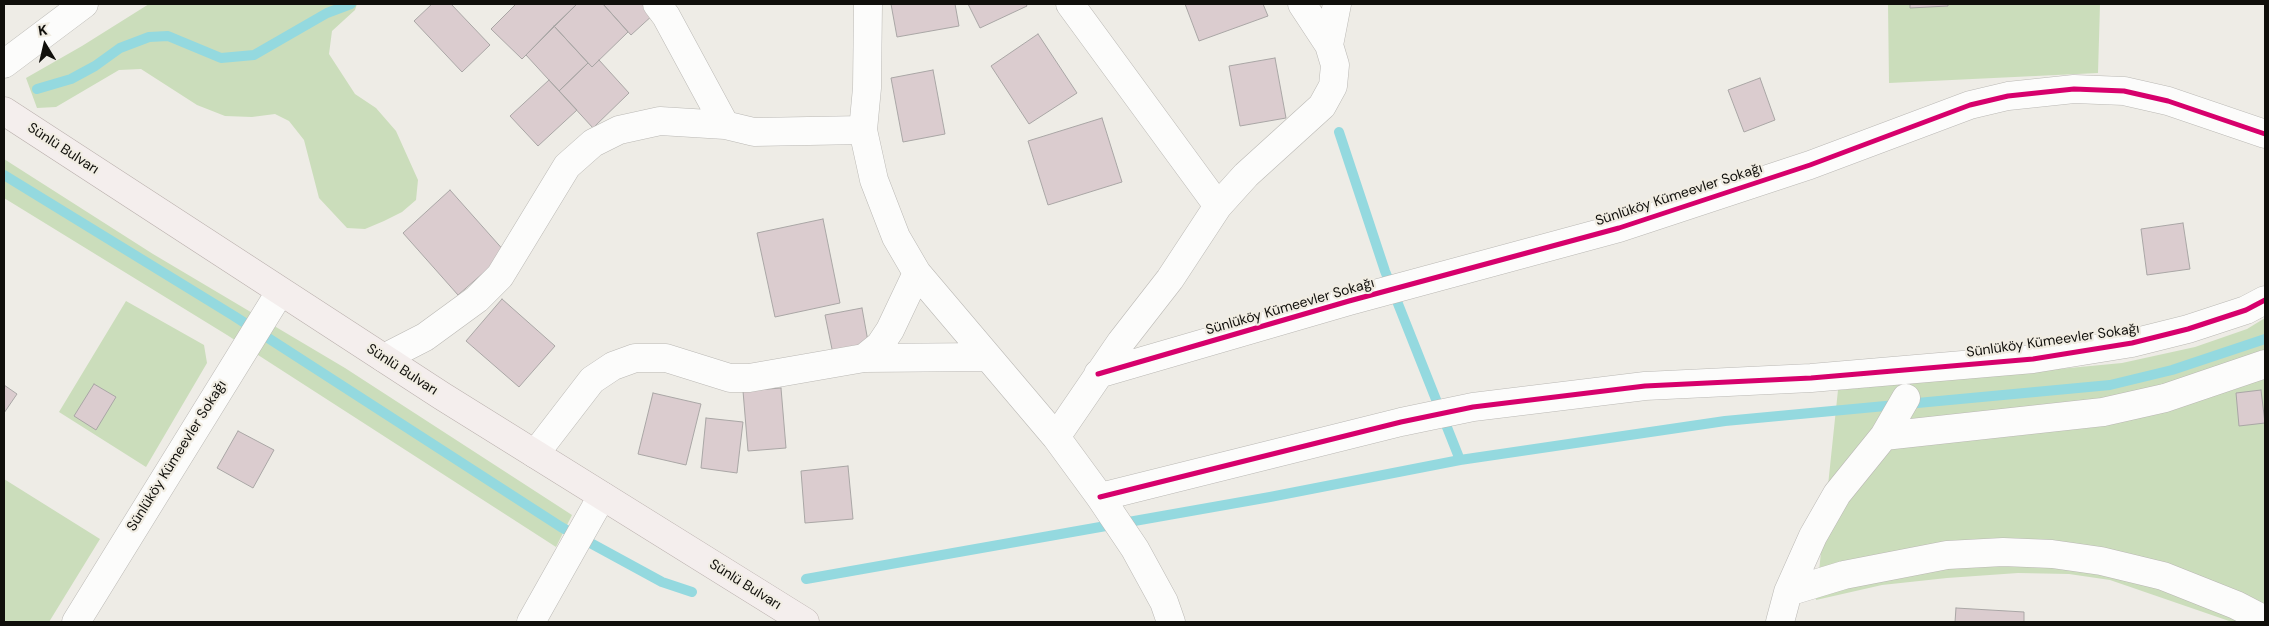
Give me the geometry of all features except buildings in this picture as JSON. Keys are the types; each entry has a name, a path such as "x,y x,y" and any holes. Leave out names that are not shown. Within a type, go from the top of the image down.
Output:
{"main road":[{"name":"Sünlü Bulvarı","path":"4,111 280,292 805,622"}],"street":[{"path":"4,64 84,4"},
{"path":"657,4 666,16 725,125"},
{"path":"868,4 867,88 863,130 874,180 896,237 917,273 1056,437 1100,497 1134,549 1164,602 1171,622"},
{"path":"1070,4 1218,206"},
{"path":"1056,437 1098,374 1170,279 1218,206 1246,175 1322,106 1333,86 1335,65 1328,45 1302,4"},
{"path":"1328,45 1337,4"},
{"name":"Sünlüköy Kümeevler Sokağı","path":"1098,374 1340,304 1619,228 1810,165 1970,105 2008,96 2074,89 2124,91 2168,100 2265,134"},
{"path":"384,358 425,336 477,299 500,276 567,166 593,143 619,130 660,121 725,125 754,132 863,130"},
{"path":"864,358 880,345 890,330 917,273"},
{"name":"Sünlüköy Kümeevler Sokağı","path":"76,622 280,292"},
{"name":"Sünlüköy Kümeevler Sokağı","path":"1100,497 1401,422 1473,406 1645,386 1869,374 2032,359 2132,343 2188,329 2246,310 2265,300"},
{"path":"535,454 592,380 613,366 635,358 666,358 730,378 749,378 864,358 987,357"},
{"path":"1884,436 2103,412 2165,398 2265,364"},
{"path":"1780,622 1788,592 1813,536 1838,494 1884,436 1906,398"},
{"path":"531,622 602,496"},
{"path":"1788,592 1844,575 1947,555 2003,552 2052,554 2101,561 2163,576 2236,605 2265,620"}],"green space":[{"path":"149,4 357,4 355,10 332,31 329,54 355,94 376,108 396,131 418,180 416,200 402,212 365,229 347,228 319,198 304,140 289,121 275,114 252,117 225,116 197,105 141,69 119,70 56,107 37,108 26,78"},
{"path":"1888,4 2100,4 2098,73 1889,83"},
{"path":"4,159 153,254 345,368 572,515 556,547 227,335 4,198"},
{"path":"126,301 204,345 207,363 146,467 59,412"},
{"path":"2265,318 2265,622 2232,622 2110,580 2069,574 2018,573 1947,578 1882,585 1816,600 1838,390 2122,363 2195,347 2247,329"},
{"path":"4,479 100,539 49,622 4,622"}],"waterway":[{"path":"37,89 71,79 95,66 120,48 149,37 168,36 221,58 254,55 327,13 351,4"},
{"path":"1339,132 1385,271 1460,460"},
{"path":"4,175 234,316 561,527 662,582 692,592"},
{"path":"806,579 1270,497 1460,460 1725,421 2110,385 2172,370 2265,339"}],"cycle path":[{"path":"1098,374 1349,301 1619,228 1810,165 1970,105 2008,96 2074,89 2124,91 2168,101 2265,134"},
{"path":"1100,497 1401,422 1473,407 1645,386 1811,378 2033,359 2132,343 2188,329 2246,310 2265,300"}]}
